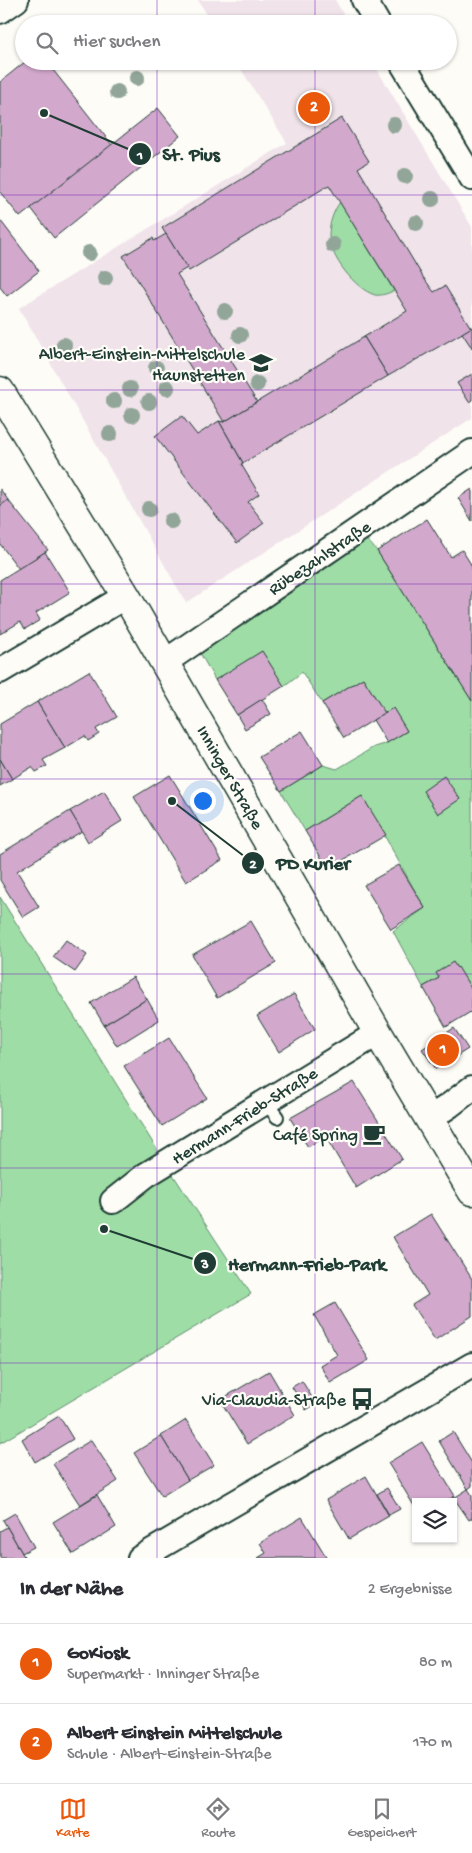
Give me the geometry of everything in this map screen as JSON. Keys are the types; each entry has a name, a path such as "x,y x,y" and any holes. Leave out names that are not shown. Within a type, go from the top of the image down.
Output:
{"main road":[{"name":"Inninger Straße","path":"0,392 165,662 378,1033 472,1191"}],"street":[{"path":"0,11 16,0"},
{"path":"364,0 373,15"},
{"path":"406,70 472,178"},
{"name":"Rübezahlstraße","path":"165,662 472,452"},
{"path":"0,670 126,596"},
{"name":"Hermann-Frieb-Straße","path":"114,1201 146,1175 271,1110 378,1033"},
{"path":"429,1119 450,1106 472,1088"},
{"path":"140,1558 472,1365"}],"shaded area":[{"path":"198,0 335,0 344,15 207,15"},
{"name":"Albert-Einstein-Mittelschule Haunstetten","path":"242,70 377,70 472,227 472,418 186,603 19,308 287,143"}],"green space":[{"path":"340,202 394,291 378,295 367,292 352,279 339,262 330,244 329,236 332,218"},
{"path":"367,540 377,551 472,701 472,991 456,968 423,987 393,931 425,908 362,796 305,831 281,791 323,765 337,769 374,747 387,743 407,731 393,709 385,713 363,678 322,703 302,672 284,686 215,680 199,651"},
{"path":"0,897 166,1164 251,1294 0,1443"}],"building":[{"path":"15,70 53,70 112,145 20,217 0,192 0,82"},
{"path":"158,108 180,136 54,238 31,208"},
{"path":"342,118 369,161 358,168 423,277 434,292 445,286 471,328 388,376 364,337 407,311 329,185 189,271 162,228"},
{"path":"0,220 39,271 7,296 0,287"},
{"path":"166,234 187,268 177,274 257,402 224,422 123,256 153,238 154,241"},
{"path":"472,327 472,348 462,333"},
{"path":"364,337 388,376 243,463 219,421 224,422"},
{"path":"472,374 472,400 469,402 457,383"},
{"path":"182,416 197,435 219,421 259,494 248,502 264,523 237,543 155,436"},
{"path":"0,489 8,500 0,506"},
{"path":"472,489 472,521 458,498"},
{"path":"8,500 48,550 19,569 0,544 0,506"},
{"path":"427,519 451,557 462,550 472,566 472,701 377,551"},
{"path":"45,552 70,592 36,613 40,620 25,629 20,622 0,634 0,580"},
{"path":"262,651 284,686 237,715 215,680"},
{"path":"89,671 117,717 96,729 99,734 88,741 85,736 65,748 37,702"},
{"path":"363,678 385,713 344,738 322,703"},
{"path":"262,699 271,714 245,729 237,715"},
{"path":"37,702 65,748 43,760 47,766 36,772 32,767 12,779 0,759 0,724"},
{"path":"393,708 407,731 387,743 373,720"},
{"path":"302,731 323,765 281,791 259,757"},
{"path":"0,759 12,779 0,786"},
{"path":"170,775 222,860 186,882 134,797"},
{"path":"444,776 460,799 438,814 423,791"},
{"path":"104,791 122,821 88,842 70,811"},
{"path":"362,796 386,835 328,869 305,831"},
{"path":"70,811 82,831 17,871 39,907 23,917 0,880 0,854"},
{"path":"399,865 425,908 391,929 364,885"},
{"path":"251,921 276,963 217,998 192,955"},
{"path":"66,940 87,955 75,972 53,957"},
{"path":"453,962 472,990 472,1011 446,1027 423,987 439,978 436,973"},
{"path":"133,977 147,999 104,1025 91,1003"},
{"path":"294,994 315,1029 279,1052 257,1016"},
{"path":"147,999 159,1020 117,1046 104,1025"},
{"path":"454,1028 468,1049 436,1069 422,1049"},
{"path":"169,1038 207,1098 162,1126 124,1066"},
{"path":"354,1082 402,1159 356,1188 325,1136 308,1147 290,1118"},
{"path":"431,1214 472,1279 472,1316 435,1340 412,1305 428,1295 393,1237"},
{"path":"335,1303 369,1360 330,1383 320,1365 337,1355 314,1315"},
{"path":"269,1371 295,1415 247,1444 220,1400"},
{"path":"302,1381 316,1404 306,1410 292,1387"},
{"path":"59,1416 73,1439 35,1462 22,1439"},
{"path":"186,1420 214,1465 188,1480 161,1436"},
{"path":"453,1432 472,1463 472,1486 468,1489 439,1441"},
{"path":"161,1436 188,1480 162,1496 134,1453"},
{"path":"91,1440 118,1481 80,1505 53,1464"},
{"path":"422,1442 455,1496 452,1498 412,1498 412,1502 388,1463"},
{"path":"366,1476 389,1516 349,1539 326,1500"},
{"path":"387,1488 400,1509 389,1515 377,1494"},
{"path":"468,1489 472,1495 472,1518 469,1520 457,1502 457,1498 454,1498"},
{"path":"97,1495 116,1527 73,1554 53,1522"},
{"path":"15,1513 34,1547 22,1553 3,1520"},
{"path":"302,1517 327,1558 258,1558 266,1553 260,1543"},
{"path":"7,1527 25,1558 0,1558 0,1531"}],"place":[{"name":"Albert Einstein Mittelschule","path":"314,108"},
{"name":"St. Pius","path":"44,113"},
{"name":"Albert-Einstein-Mittelschule Haunstetten","path":"261,363"},
{"name":"PD Kurier","path":"172,801"},
{"name":"GoKiosk","path":"443,1050"},
{"name":"Café Spring","path":"374,1134"},
{"name":"Hermann-Frieb-Park","path":"104,1229"},
{"name":"Via-Claudia-Straße","path":"362,1399"}]}
